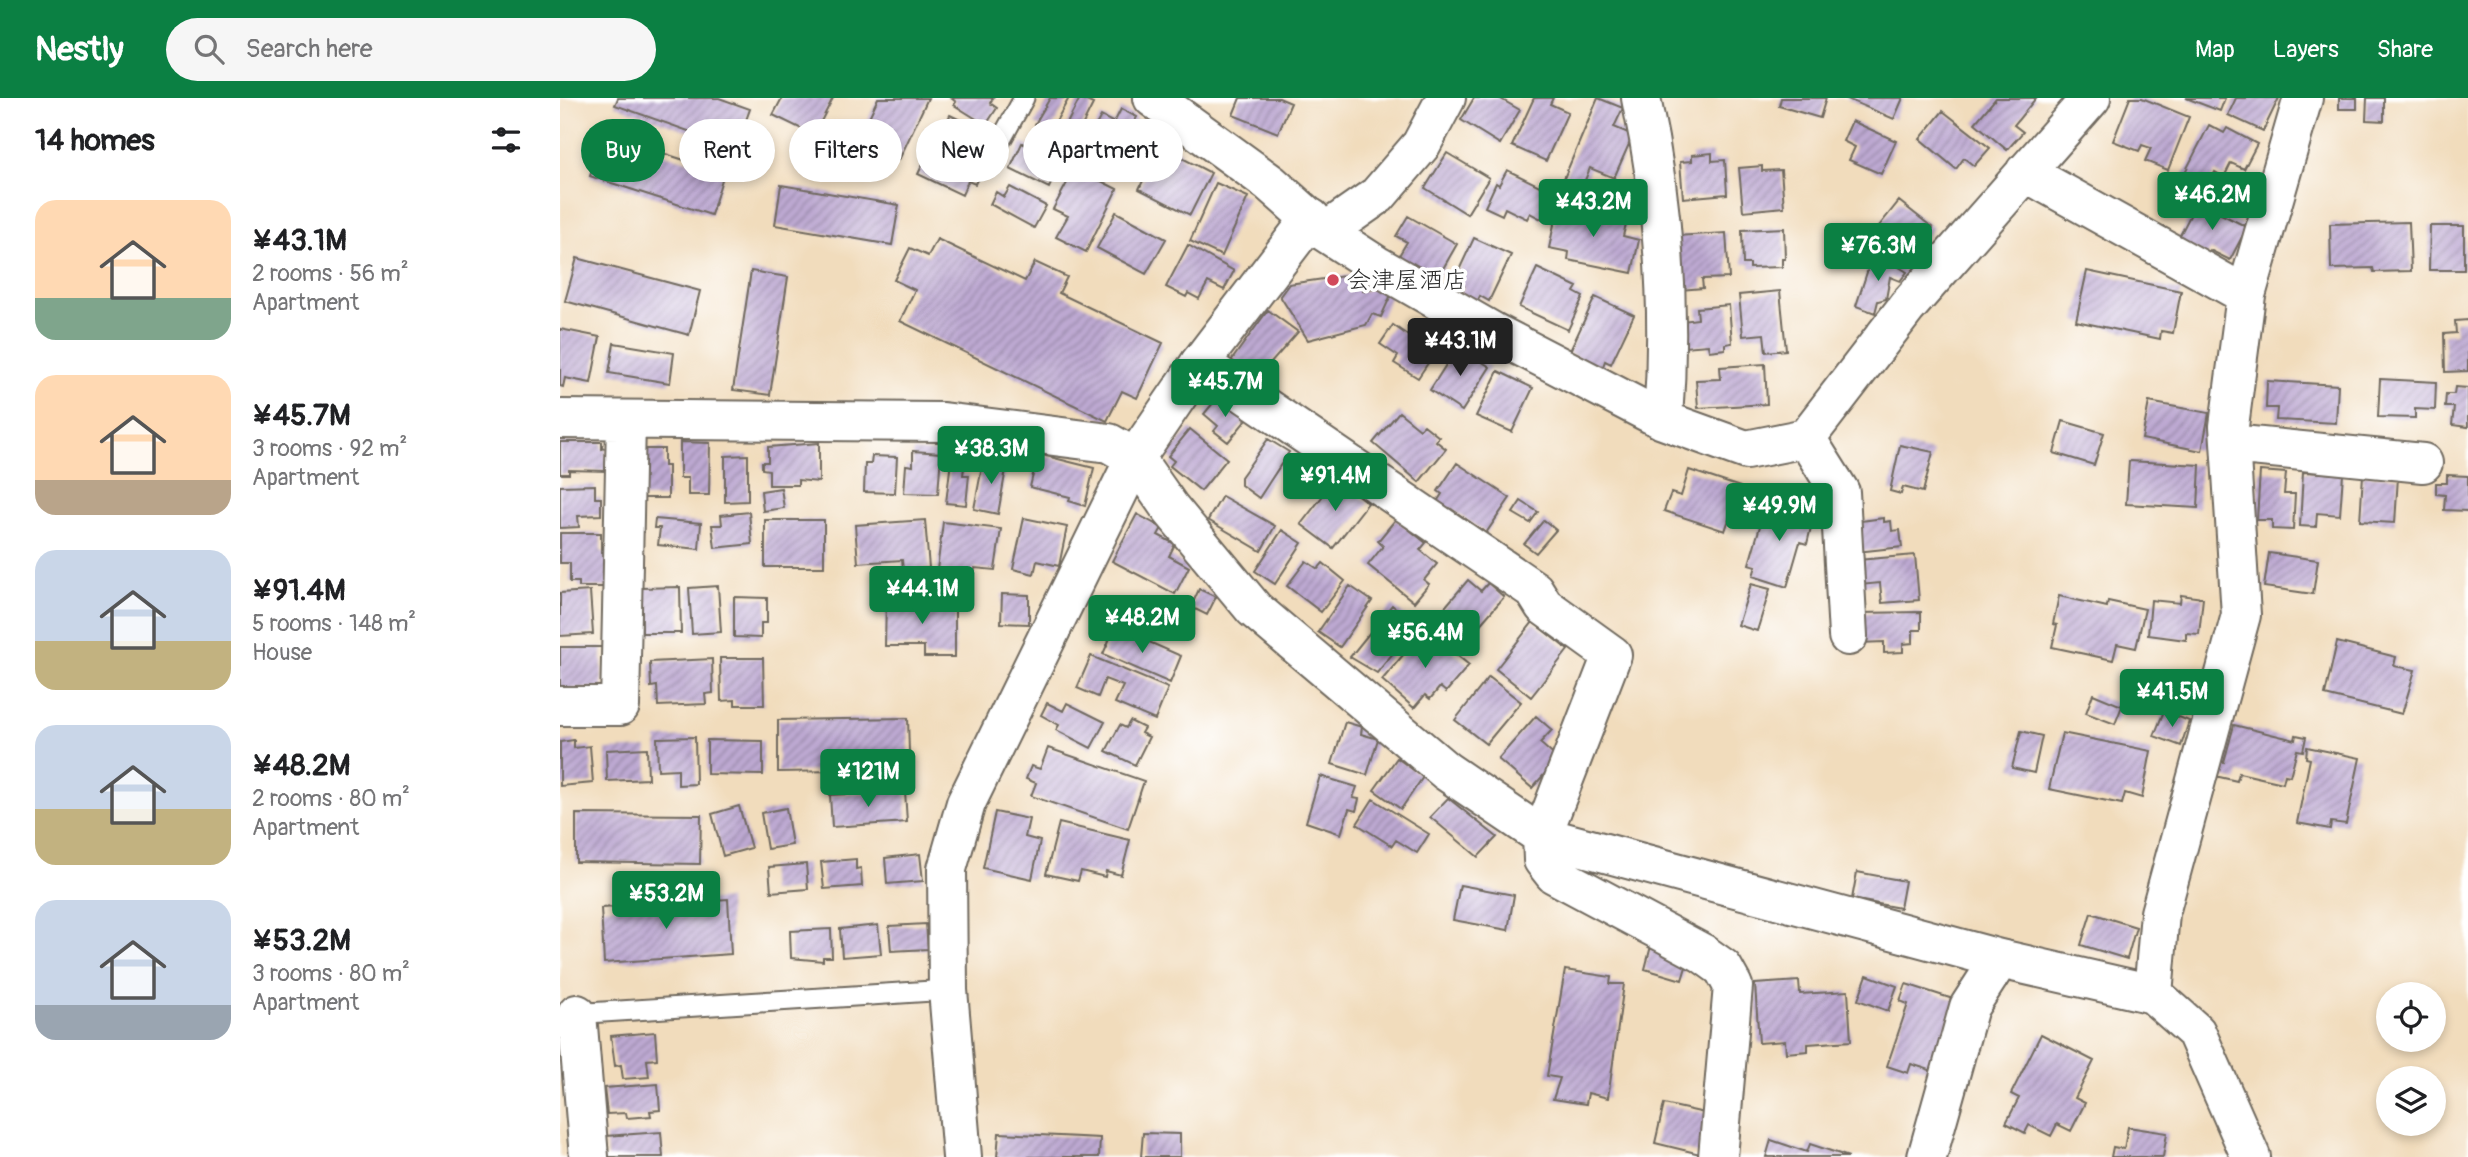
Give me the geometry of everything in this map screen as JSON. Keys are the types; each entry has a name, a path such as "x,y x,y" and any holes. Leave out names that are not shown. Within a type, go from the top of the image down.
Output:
{"street":[{"path":"1153,98 1270,183 1318,225 1376,265 1493,332 1662,420 1746,450 1806,438 1907,307 2091,98"},
{"path":"962,1157 948,990 947,869 966,803 1135,458 1200,363 1318,225 1378,195 1422,145 1446,98"},
{"path":"1641,98 1656,168 1665,269 1668,358 1662,420"},
{"path":"2153,994 2160,913 2241,614 2229,426 2246,295 2303,98"},
{"path":"2025,172 2246,295"},
{"path":"1200,363 1534,590 1544,607 1612,655 1542,835 1543,860 1554,874 1702,953 1723,968 1733,986 1718,1157"},
{"path":"560,419 943,422 1109,443 1135,458 1170,509 1254,609 1446,771 1542,835 2000,959 2153,994 2196,1032 2251,1157"},
{"path":"560,706 620,705 626,421"},
{"path":"1806,438 1840,492 1849,636"},
{"path":"2231,444 2423,463"},
{"path":"1927,1157 1969,1007 2000,959"},
{"path":"568,1014 589,1157"}],"lane":[{"path":"1009,125 1024,98"},
{"path":"568,1014 948,990"}],"building":[{"path":"618,98 719,98 750,109 746,119 679,119 679,128 665,123 665,119 654,119 615,105"},
{"path":"782,98 833,98 822,119 789,119 789,123 773,115"},
{"path":"878,98 928,98 902,154 902,119 868,119"},
{"path":"951,98 993,98 990,103 997,108 990,119 976,119 954,105 956,102"},
{"path":"1050,98 1069,98 1057,119 1038,119"},
{"path":"1080,98 1093,104 1086,119 1069,119"},
{"path":"1240,98 1279,98 1291,103 1278,133 1233,115"},
{"path":"1474,98 1499,98 1520,110 1500,144 1461,120"},
{"path":"1534,98 1553,98 1550,104 1568,112 1546,161 1512,146"},
{"path":"1598,98 1623,108 1614,127 1633,135 1614,178 1590,168 1581,190 1562,183"},
{"path":"1781,98 1826,98 1820,118 1779,106"},
{"path":"1845,98 1903,98 1894,119"},
{"path":"1996,98 2036,98 2014,125 2023,132 2007,150 1975,123"},
{"path":"2130,98 2142,98 2189,117 2168,170 2145,161 2151,148 2142,145 2139,151 2113,141"},
{"path":"2186,98 2225,98 2220,111"},
{"path":"2236,98 2279,98 2263,131 2228,115"},
{"path":"2339,98 2357,98 2357,109 2339,109"},
{"path":"2367,98 2384,98 2384,121 2366,120"},
{"path":"1121,109 1137,117 1136,119 1116,119"},
{"path":"1943,111 1990,148 1974,166 1964,158 1956,169 1920,139"},
{"path":"1852,121 1896,141 1881,174 1849,160 1855,147 1843,141"},
{"path":"2209,125 2224,133 2227,128 2257,144 2244,169 2231,163 2224,177 2215,172 2205,192 2181,180"},
{"path":"1022,143 1023,175 1010,169"},
{"path":"1447,153 1489,178 1467,214 1425,188"},
{"path":"1712,153 1712,161 1725,160 1727,194 1683,198 1680,162 1692,161 1692,155"},
{"path":"665,154 679,158 679,182 721,182 711,215 609,182 665,182"},
{"path":"1183,159 1211,173 1190,215 1139,189 1142,182 1183,182"},
{"path":"1762,166 1762,171 1781,170 1784,207 1743,211 1739,168"},
{"path":"1507,170 1554,193 1541,219 1530,213 1527,219 1505,208 1502,215 1485,207 1496,183 1499,185"},
{"path":"935,182 968,182 962,195"},
{"path":"1037,182 1052,182 1049,188"},
{"path":"1067,182 1103,182 1117,189 1086,252 1056,237 1068,216 1053,209"},
{"path":"1216,183 1248,197 1222,256 1190,241"},
{"path":"781,185 899,205 892,245 775,225"},
{"path":"1010,187 1046,206 1034,228 990,204 996,192 1004,197"},
{"path":"1559,201 1595,209 1593,218 1626,224 1623,236 1639,240 1632,273 1568,260 1569,252 1549,248"},
{"path":"1899,201 1933,228 1915,250 1907,243 1895,257 1875,241 1884,230 1879,226"},
{"path":"2197,202 2247,227 2230,260 2210,250 2207,256 2177,241"},
{"path":"1116,212 1166,239 1146,274 1097,248"},
{"path":"1408,216 1457,244 1436,281 1397,259 1407,242 1396,236"},
{"path":"2409,222 2411,271 2331,269 2330,224"},
{"path":"2430,226 2464,226 2464,270 2429,270"},
{"path":"1784,228 1785,259 1782,259 1782,267 1750,268 1750,264 1743,264 1742,230"},
{"path":"1726,233 1729,278 1702,279 1703,288 1680,290 1676,236"},
{"path":"1474,238 1511,255 1489,301 1480,296 1477,302 1460,294 1464,287 1453,283"},
{"path":"937,239 1025,281 1035,262 1067,277 1059,293 1163,343 1137,398 1122,391 1107,421 900,321 915,290 894,280 910,248 928,256"},
{"path":"1188,245 1234,271 1224,290 1208,282 1199,299 1188,293 1186,297 1166,287"},
{"path":"1881,256 1907,272 1900,281 1890,277 1886,299 1878,301 1875,313 1856,306 1870,263 1875,265"},
{"path":"577,258 700,291 689,335 565,301"},
{"path":"1537,268 1577,287 1574,292 1583,297 1568,330 1519,307"},
{"path":"751,271 788,277 770,395 733,390"},
{"path":"2087,271 2181,291 2173,333 2161,331 2160,339 2076,321"},
{"path":"1358,274 1363,291 1378,287 1391,295 1381,317 1372,314 1366,325 1308,340 1280,296 1289,284"},
{"path":"1780,291 1786,350 1766,352 1764,334 1743,336 1739,295"},
{"path":"1595,297 1634,315 1611,364 1605,361 1602,369 1569,353"},
{"path":"1729,305 1732,343 1725,344 1725,349 1709,351 1708,345 1684,347 1682,321 1698,319 1697,308"},
{"path":"1268,310 1298,332 1264,371 1256,366 1249,375 1231,361"},
{"path":"1432,320 1449,332 1418,378 1394,363 1398,356 1380,344 1393,325 1410,337 1420,322 1427,327"},
{"path":"2468,320 2468,371 2445,372 2444,334 2456,333 2455,321"},
{"path":"560,329 600,337 591,383 565,378 563,387 560,386"},
{"path":"614,343 674,353 670,383 609,373"},
{"path":"1458,346 1490,367 1462,411 1430,390"},
{"path":"1765,364 1767,404 1698,408 1696,380 1721,379 1720,367"},
{"path":"1498,371 1533,388 1512,432 1476,416"},
{"path":"2380,379 2436,382 2435,410 2415,409 2415,418 2378,417"},
{"path":"2267,381 2338,385 2336,423 2276,420 2277,408 2266,408"},
{"path":"2455,387 2468,388 2468,427 2452,425 2454,407 2445,407 2446,394 2454,394"},
{"path":"1219,396 1247,419 1228,442 1214,431 1218,426 1204,414"},
{"path":"2149,402 2209,413 2202,451 2142,439"},
{"path":"1399,412 1420,429 1424,425 1439,437 1436,441 1446,449 1419,482 1373,443"},
{"path":"2063,421 2104,433 2094,465 2054,453"},
{"path":"1190,429 1227,459 1201,491 1170,466 1174,461 1168,456"},
{"path":"1268,439 1289,452 1259,498 1241,485 1241,477"},
{"path":"560,442 602,442 602,449 606,448 606,471 569,470 569,474 560,474"},
{"path":"680,442 710,443 709,495 688,495 688,478 680,478"},
{"path":"819,443 819,482 798,480 798,485 769,485 769,470 762,469 762,462 768,462 768,447"},
{"path":"1900,445 1933,452 1923,492 1903,487 1901,494 1890,491"},
{"path":"643,449 664,449 664,466 668,466 668,498 643,498"},
{"path":"913,451 941,453 938,494 904,493 906,465 913,466"},
{"path":"952,452 966,453 963,475 969,475 966,505 946,503"},
{"path":"1038,454 1094,468 1085,506 1069,501 1070,497 1030,487"},
{"path":"748,455 748,501 725,502 725,456"},
{"path":"872,456 897,457 895,493 864,492 865,464 871,464"},
{"path":"994,456 1008,458 998,514 974,509 982,467 992,469"},
{"path":"2129,461 2200,465 2198,508 2126,504"},
{"path":"1457,463 1510,498 1486,533 1450,508 1445,514 1434,506 1442,494 1438,491"},
{"path":"1689,470 1740,487 1725,531 1664,511 1671,493 1681,496"},
{"path":"2260,471 2286,473 2284,494 2295,494 2293,530 2272,529 2272,520 2257,520"},
{"path":"2303,472 2343,474 2340,515 2317,513 2316,527 2300,526"},
{"path":"2363,475 2398,477 2395,523 2360,521"},
{"path":"2447,475 2468,476 2468,511 2444,510 2445,495 2436,494 2436,483 2447,483"},
{"path":"1336,479 1368,503 1333,548 1301,524"},
{"path":"595,485 595,498 601,498 601,515 578,516 579,527 560,528 560,486"},
{"path":"781,488 784,508 763,511 761,491"},
{"path":"1222,496 1275,526 1261,551 1208,520"},
{"path":"1521,501 1538,512 1530,523 1513,513"},
{"path":"1767,502 1808,514 1806,521 1812,523 1807,544 1800,542 1787,587 1753,576 1756,566 1749,564"},
{"path":"749,512 752,544 715,548 712,525 722,525 721,515"},
{"path":"1137,514 1162,528 1158,535 1175,544 1169,556 1189,567 1175,594 1112,561"},
{"path":"1024,518 1067,527 1059,566 1037,561 1034,574 1013,569"},
{"path":"1884,518 1884,522 1891,521 1892,531 1900,530 1902,547 1857,552 1853,522"},
{"path":"655,519 701,523 699,549 658,545 660,528 654,528"},
{"path":"1396,519 1426,543 1420,550 1437,564 1424,580 1429,584 1414,602 1368,565 1383,546 1378,541"},
{"path":"765,520 824,520 824,567 765,567"},
{"path":"925,520 929,568 903,570 902,560 858,563 855,525"},
{"path":"1544,520 1556,530 1536,553 1524,544"},
{"path":"943,522 1001,529 995,570 975,568 974,575 937,570"},
{"path":"1282,530 1302,543 1275,584 1255,571"},
{"path":"560,533 601,533 601,552 610,552 610,587 579,587 579,582 570,582 570,563 560,563"},
{"path":"2269,553 2318,560 2313,594 2264,587"},
{"path":"1915,555 1919,600 1882,603 1880,583 1860,585 1858,560"},
{"path":"1306,561 1318,569 1323,563 1345,581 1321,612 1287,586"},
{"path":"1468,580 1481,591 1488,583 1504,597 1464,643 1458,638 1455,642 1434,620"},
{"path":"1751,584 1770,589 1757,631 1738,625"},
{"path":"718,586 721,632 692,634 689,588"},
{"path":"1350,586 1372,601 1340,647 1318,632"},
{"path":"680,587 681,633 642,633 641,588"},
{"path":"1199,589 1216,597 1207,615 1191,607"},
{"path":"590,591 593,634 560,636 560,593"},
{"path":"1002,594 1029,595 1029,624 1001,623"},
{"path":"2181,595 2203,598 2199,634 2186,633 2186,640 2148,635 2151,600 2180,603"},
{"path":"2059,596 2107,607 2108,601 2145,609 2136,648 2117,644 2113,660 2052,647 2057,625 2053,624"},
{"path":"734,597 767,598 767,623 761,623 761,638 734,637"},
{"path":"886,600 955,600 955,657 924,657 924,646 885,646"},
{"path":"1392,605 1416,625 1377,673 1350,657"},
{"path":"1921,612 1921,630 1913,630 1913,643 1903,644 1903,652 1884,653 1884,642 1859,643 1859,613"},
{"path":"1533,622 1568,650 1531,697 1496,669"},
{"path":"1115,627 1181,656 1170,683 1103,654"},
{"path":"1425,629 1469,665 1446,692 1440,687 1430,699 1425,695 1414,708 1382,680"},
{"path":"2337,642 2396,657 2394,666 2415,670 2402,714 2325,695"},
{"path":"560,647 602,647 602,688 560,689"},
{"path":"1091,656 1168,688 1155,720 1115,703 1123,686 1105,679 1098,697 1077,688"},
{"path":"720,658 763,658 764,705 735,705 735,700 721,701"},
{"path":"712,659 713,693 705,694 706,704 658,706 657,686 651,687 650,662"},
{"path":"1489,677 1521,702 1486,744 1455,720"},
{"path":"2093,694 2122,706 2115,724 2086,713"},
{"path":"1047,703 1063,711 1067,703 1105,722 1091,748 1056,730 1059,725 1041,715"},
{"path":"2164,711 2189,721 2181,746 2154,736"},
{"path":"1536,716 1552,730 1540,743 1558,759 1532,788 1498,759"},
{"path":"908,718 909,752 900,752 900,770 778,772 778,720"},
{"path":"1130,721 1144,728 1141,733 1149,737 1135,765 1106,751 1120,725 1126,728"},
{"path":"1345,722 1362,727 1361,734 1378,739 1367,775 1332,764"},
{"path":"2234,725 2295,740 2296,735 2306,737 2303,751 2297,750 2290,776 2285,775 2283,783 2239,773 2237,781 2215,776 2219,761 2224,762"},
{"path":"2021,731 2042,736 2034,773 2012,768"},
{"path":"2062,733 2151,751 2142,798 2125,793 2122,804 2049,789"},
{"path":"695,737 696,784 678,785 678,769 658,770 657,738"},
{"path":"574,740 574,748 590,746 593,783 560,786 560,742"},
{"path":"707,740 763,741 763,775 707,774"},
{"path":"2307,747 2360,758 2346,824 2331,822 2330,829 2297,823 2310,759 2306,758"},
{"path":"647,748 648,779 607,781 606,750"},
{"path":"1048,748 1144,781 1128,829 1031,796 1036,783 1026,779 1031,766 1040,769"},
{"path":"1397,758 1423,777 1401,809 1374,790"},
{"path":"1320,776 1357,787 1353,798 1359,799 1356,811 1349,809 1341,834 1306,822"},
{"path":"905,791 907,822 832,827 830,795"},
{"path":"1448,798 1497,837 1478,857 1430,817"},
{"path":"1373,799 1429,834 1417,853 1396,840 1392,846 1357,824"},
{"path":"739,806 751,848 723,856 712,814"},
{"path":"786,808 792,845 767,849 761,813"},
{"path":"995,812 1029,819 1025,837 1040,841 1032,879 983,868"},
{"path":"576,814 701,815 700,864 576,862"},
{"path":"1059,823 1130,840 1121,875 1106,871 1105,877 1081,871 1078,881 1046,874"},
{"path":"920,854 923,881 887,884 885,858"},
{"path":"856,859 856,869 861,868 862,886 824,889 821,862"},
{"path":"806,864 808,889 771,892 769,867"},
{"path":"1857,872 1905,881 1900,908 1852,899"},
{"path":"1460,885 1514,895 1508,930 1453,920"},
{"path":"728,899 731,954 604,963 601,908"},
{"path":"2091,913 2136,927 2127,959 2081,945"},
{"path":"926,924 928,949 891,951 889,926"},
{"path":"878,925 881,954 842,957 840,929"},
{"path":"831,929 832,957 823,957 823,961 791,958 790,931"},
{"path":"1651,946 1689,957 1682,980 1645,969"},
{"path":"1565,970 1611,977 1610,984 1624,984 1608,1098 1588,1093 1586,1104 1553,1099 1560,1078 1547,1076"},
{"path":"1867,975 1897,986 1888,1011 1858,1000"},
{"path":"1799,981 1800,994 1848,991 1851,1041 1808,1044 1808,1051 1786,1053 1785,1041 1759,1043 1755,984"},
{"path":"1906,984 1956,1000 1933,1071 1911,1064 1908,1073 1887,1066 1908,1004 1900,1001"},
{"path":"655,1032 657,1059 647,1060 649,1077 623,1079 621,1065 615,1066 611,1036"},
{"path":"2041,1034 2094,1061 2075,1098 2085,1103 2071,1131 2057,1124 2051,1136 2029,1125 2025,1133 2006,1123 2019,1098 2011,1094"},
{"path":"658,1084 660,1110 650,1111 651,1116 627,1118 626,1113 607,1114 604,1088"},
{"path":"1664,1104 1709,1114 1700,1154 1655,1143"},
{"path":"2128,1127 2167,1133 2163,1157 2111,1157 2113,1147 2124,1149"},
{"path":"661,1132 663,1157 607,1157 606,1136"},
{"path":"999,1133 1100,1138 1099,1157 997,1157"},
{"path":"1143,1133 1180,1134 1180,1157 1141,1157"},
{"path":"1771,1140 1807,1152 1810,1144 1849,1157 1766,1157"}],"place":[{"name":"会津屋酒店","path":"1333,280"}]}
